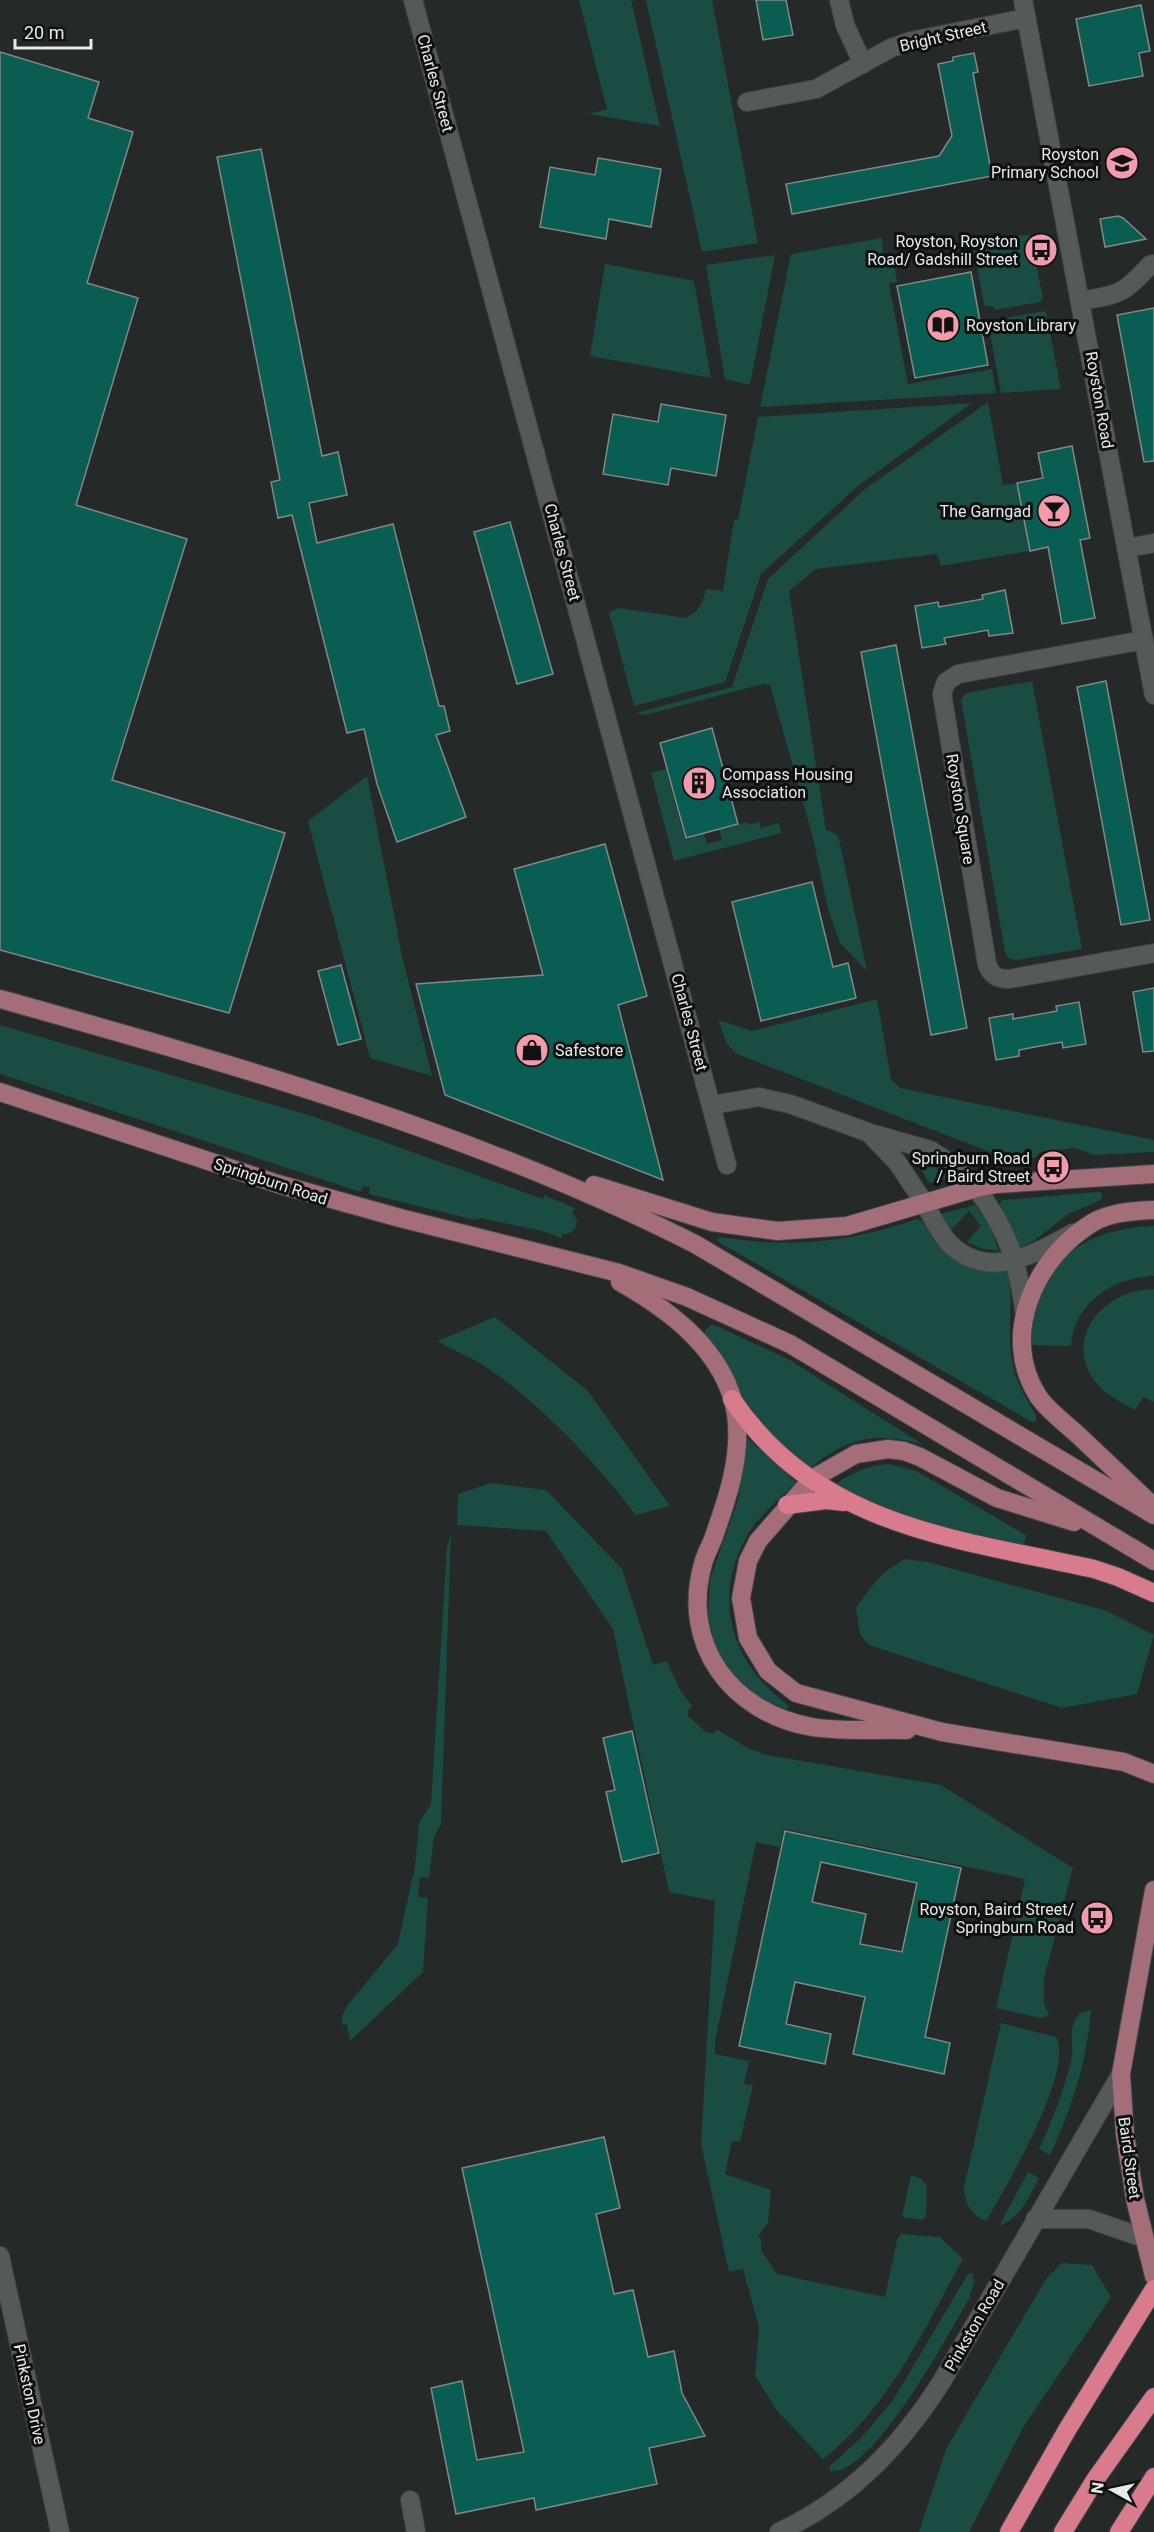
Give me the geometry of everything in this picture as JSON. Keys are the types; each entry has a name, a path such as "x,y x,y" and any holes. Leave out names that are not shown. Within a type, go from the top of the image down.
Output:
{"highway":[{"path":"732,1400 755,1430 812,1479 846,1502 930,1534 1094,1569 1154,1593"},
{"path":"787,1505 826,1500 846,1502"},
{"path":"1009,2532 1066,2430 1154,2289"},
{"path":"1110,2360 1154,2301"},
{"path":"1063,2532 1095,2480 1154,2397"},
{"path":"1119,2532 1154,2477"}],"main road":[{"path":"0,999 301,1089 517,1163 673,1208 712,1222 745,1228 810,1230 847,1226 976,1188 1023,1182 1154,1174"},
{"name":"Springburn Road","path":"0,1092 287,1187 390,1216 548,1255"},
{"path":"517,1163 619,1207 695,1244 1154,1515"},
{"path":"1154,1210 1120,1213 1093,1222 1065,1244 1044,1269 1029,1299 1025,1316 1023,1350 1028,1372 1038,1396 1054,1414 1154,1506"},
{"path":"548,1255 589,1266 658,1305 687,1328 710,1356 732,1400 737,1426 734,1471 726,1502 703,1564 697,1609 699,1629 714,1664 727,1682 744,1700 787,1720 813,1727 942,1732"},
{"path":"548,1255 653,1284 716,1309 774,1336 1154,1561"},
{"path":"1102,1530 997,1498 920,1457 904,1451 871,1451 856,1454 812,1479 758,1540 743,1579 741,1598 743,1618 748,1638 768,1671 796,1693 942,1732 1125,1762 1154,1774"},
{"name":"Baird Street","path":"1154,1890 1121,2074 1125,2134 1145,2242 1154,2276"}],"street":[{"name":"Charles Street","path":"414,0 727,1165"},
{"path":"838,0 845,25 863,64"},
{"name":"Royston Road","path":"1023,0 1154,695"},
{"name":"Bright Street","path":"747,102 816,89 891,48 911,41 1026,18"},
{"path":"1081,301 1114,295 1127,290 1152,265"},
{"path":"1128,548 1154,543"},
{"name":"Royston Square","path":"1144,640 958,674 946,682 942,694 987,964 991,973 998,978 1009,979 1154,953"},
{"path":"712,1105 744,1098 774,1099 870,1133 930,1150 955,1166 976,1188 1002,1227 1016,1261 1025,1316"},
{"path":"870,1133 897,1161 941,1233 958,1251 974,1259 991,1263 1016,1261 1034,1254 1093,1222"},
{"name":"Pinkston Road","path":"779,2532 817,2511 856,2484 901,2440 942,2381 1121,2074"},
{"path":"1035,2219 1089,2219 1145,2242"},
{"name":"Pinkston Drive","path":"0,2256 60,2532"},
{"path":"410,2500 416,2532"}],"green space":[{"path":"579,0 631,0 660,126 589,114 607,109"},
{"path":"646,0 712,0 758,243 702,252"},
{"path":"1030,235 1043,298 1041,302 995,310 994,307 984,305 977,266 974,266 971,250 973,245 1007,236"},
{"path":"882,238 883,253 894,261 897,282 889,283 908,384 992,369 996,393 760,407 791,254"},
{"path":"775,255 750,385 725,379 706,265"},
{"path":"605,264 694,281 711,378 590,356"},
{"path":"1043,311 1046,313 1061,389 1001,393 989,329 993,328 992,324 996,323 996,320"},
{"path":"988,402 1003,485 1017,483 1030,551 941,566 937,554 816,569 789,591 826,830 836,834 839,839 867,971 840,943 828,909 813,838 770,685 763,684 645,715 636,713 732,687 768,579 865,489"},
{"path":"972,403 858,486 761,574 725,682 634,706 609,612 620,608 686,618 700,606 706,589 723,591 734,520 738,520 758,417"},
{"path":"1032,681 1082,949 1016,960 1008,958 1005,952 961,700 966,693"},
{"path":"666,769 685,840 704,834 707,844 722,840 719,830 748,822 749,825 759,822 761,828 779,823 781,833 674,861 651,773"},
{"path":"367,776 402,956 432,1076 370,1058 308,821"},
{"path":"877,999 891,1079 900,1088 1154,1140 1154,1152 1094,1155 1075,1148 1040,1152 1035,1158 995,1154 737,1054 727,1044 718,1020 752,1031"},
{"path":"0,1025 315,1117 543,1199 544,1195 575,1208 572,1213 577,1220 575,1229 563,1234 561,1238 542,1231 480,1218 475,1220 369,1194 370,1187 363,1186 361,1192 0,1074"},
{"path":"909,1156 934,1166 947,1176 946,1179 929,1183 918,1164"},
{"path":"1103,1193 1101,1200 1068,1214 1035,1240 1020,1247 999,1204 1002,1200"},
{"path":"975,1205 990,1227 999,1251 983,1249 967,1242 981,1226 969,1211 951,1230 940,1214"},
{"path":"917,1219 922,1221 940,1247 955,1259 984,1271 1008,1272 1013,1366 1020,1386 1036,1416 1036,1421 1032,1422 717,1241 720,1237 772,1242 820,1241 867,1233"},
{"path":"1154,1226 1154,1276 1124,1281 1098,1295 1079,1317 1071,1346 1032,1345 1032,1322 1038,1300 1046,1282 1069,1254 1099,1236 1116,1231"},
{"path":"1154,1289 1154,1402 1143,1397 1135,1410 1108,1394 1094,1380 1086,1363 1084,1346 1087,1331 1095,1317 1106,1306 1120,1297 1137,1291"},
{"path":"495,1317 587,1390 670,1506 636,1515 567,1435 528,1399 486,1367 437,1341"},
{"path":"712,1324 788,1359 922,1444 890,1438 863,1440 837,1449 811,1468 774,1437 743,1399 704,1332"},
{"path":"747,1438 796,1482 763,1515 747,1536 736,1560 730,1583 729,1606 733,1629 741,1650 753,1670 769,1689 788,1705 787,1710 760,1698 734,1677 716,1650 708,1618 710,1579 738,1500"},
{"path":"889,1464 916,1471 1026,1535 1023,1548 909,1523 834,1485 860,1470"},
{"path":"491,1483 546,1490 622,1569 653,1665 667,1661 680,1690 692,1706 688,1710 688,1716 707,1733 714,1733 717,1729 747,1748 767,1755 941,1785 1073,1868 1044,1978 1044,2003 1049,2016 1040,2018 996,2008 1025,1879 784,1829 780,1847 756,1842 715,2042 715,2054 749,2061 744,2084 753,2085 740,2142 732,2141 725,2174 771,2190 768,2223 758,2236 761,2240 761,2250 777,2274 885,2297 897,2240 901,2234 940,2237 963,2259 919,2340 886,2392 846,2439 823,2459 778,2412 755,2376 759,2327 743,2269 729,2272 701,2144 715,1901 669,1892 613,1629 546,1531 457,1525 458,1494"},
{"path":"451,1534 441,1824 434,1837 429,1878 420,1877 418,1897 428,1898 423,1972 350,2041 347,2024 342,2025 343,2014 398,1944 415,1866 419,1823 431,1804 447,1547"},
{"path":"905,1559 928,1562 1107,1611 1154,1635 1137,1694 1062,1708 869,1645 860,1634 856,1608 883,1575"},
{"path":"1091,2010 1086,2048 1077,2084 1050,2155 1039,2149 1057,2107 1071,2062 1073,2026 1079,2014"},
{"path":"1001,2023 1056,2037 1059,2053 1056,2075 1035,2129 986,2221 969,2208 965,2199 964,2187"},
{"path":"1028,2172 1039,2178 1032,2192 1019,2212 999,2226"},
{"path":"911,2175 921,2179 927,2186 926,2217 922,2220 902,2217"},
{"path":"1062,2263 1092,2265 1111,2297 1024,2426 969,2532 919,2532 946,2449 1046,2279"},
{"path":"972,2273 974,2281 970,2297 908,2399 867,2452 847,2467 830,2471 829,2467 862,2437 893,2400 968,2274"}],"building":[{"path":"756,0 786,0 793,35 763,40"},
{"path":"1141,5 1150,51 1139,53 1143,76 1089,86 1076,19"},
{"path":"0,52 99,82 88,118 133,132 87,283 138,298 76,505 187,539 112,780 285,833 229,1013 0,950"},
{"path":"974,53 978,72 973,73 992,176 792,214 786,184 939,156 952,136 938,64 953,61 953,57"},
{"path":"261,149 322,456 338,452 347,495 309,503 317,543 393,524 439,706 444,706 450,731 436,735 466,817 397,842 377,784 364,729 347,733 292,515 278,518 271,482 280,480 217,157"},
{"path":"598,158 661,169 651,227 609,219 606,239 540,227 550,167 595,175"},
{"path":"1118,216 1146,239 1105,247 1100,219"},
{"name":"Royston Library","path":"971,272 988,365 915,378 897,286"},
{"path":"1154,308 1154,461 1144,462 1117,315"},
{"path":"661,404 726,415 716,476 671,468 668,485 603,474 613,414 658,422"},
{"name":"The Garngad","path":"1072,446 1090,538 1080,540 1095,618 1062,624 1048,547 1030,551 1017,483 1043,478 1038,453"},
{"path":"510,522 553,674 517,684 474,532"},
{"path":"1005,590 1013,633 989,636 988,630 944,638 946,644 922,648 915,606 938,602 939,607 983,599 982,595"},
{"path":"896,645 967,1028 931,1035 861,652"},
{"path":"1106,681 1150,920 1121,925 1077,687"},
{"name":"Compass Housing Association","path":"712,728 738,824 686,838 660,743"},
{"name":"Safestore","path":"605,844 647,996 618,1005 663,1180 445,1095 416,984 543,975 514,869"},
{"path":"812,882 833,967 848,963 856,998 761,1021 732,902"},
{"path":"341,965 361,1039 338,1045 318,971"},
{"path":"1154,988 1154,1051 1143,1052 1133,992"},
{"path":"1079,1002 1086,1044 1063,1048 1062,1042 1019,1050 1019,1056 996,1060 989,1018 1013,1014 1013,1019 1057,1011 1056,1006"},
{"path":"632,1731 659,1853 622,1862 606,1792 615,1790 603,1738"},
{"path":"785,1831 961,1868 925,2037 950,2043 944,2074 853,2054 865,1997 795,1982 786,2024 831,2034 825,2064 739,2046","holes":["821,1862 917,1883 902,1952 860,1944 866,1914 812,1902"]},
{"path":"604,2137 620,2208 596,2214 614,2294 633,2290 648,2357 674,2351 682,2393 705,2436 649,2448 657,2484 536,2510 534,2498 456,2514 431,2388 462,2381 477,2460 524,2452 462,2168"}],"place":[{"name":"Royston Primary School","path":"1122,163"},
{"name":"Royston, Royston Road/ Gadshill Street","path":"1041,250"},
{"name":"Royston Library","path":"943,325"},
{"name":"The Garngad","path":"1054,511"},
{"name":"Compass Housing Association","path":"699,783"},
{"name":"Safestore","path":"532,1050"},
{"name":"Springburn Road / Baird Street","path":"1053,1167"},
{"name":"Royston, Baird Street/ Springburn Road","path":"1097,1918"}]}
